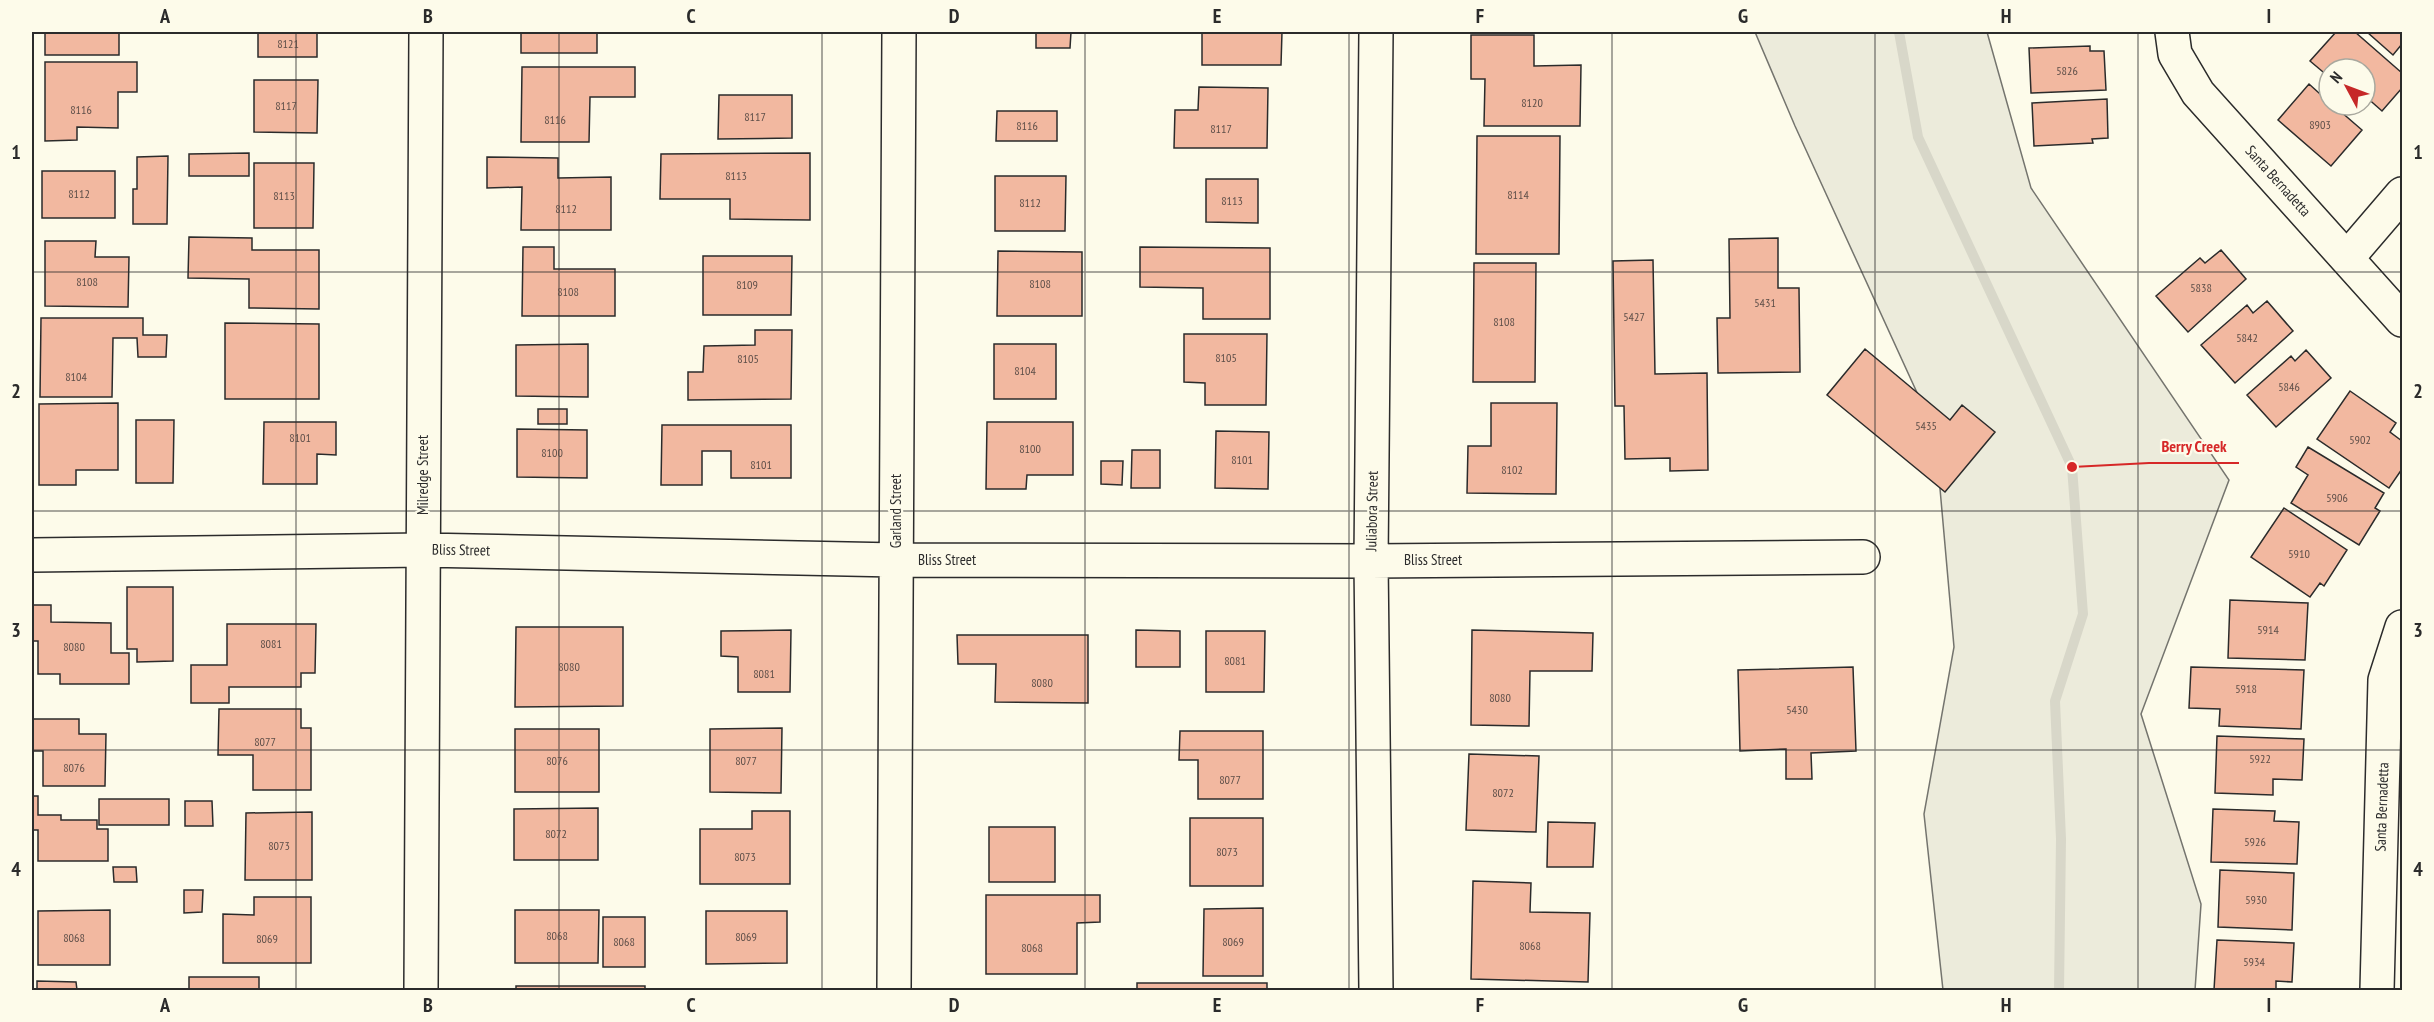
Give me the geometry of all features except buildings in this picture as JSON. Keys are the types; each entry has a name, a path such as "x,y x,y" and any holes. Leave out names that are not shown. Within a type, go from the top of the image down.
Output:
{"street":[{"name":"Milredge Street","path":"421,990 426,32"},
{"name":"Garland Street","path":"894,990 899,32"},
{"name":"Juliabora Street","path":"1376,32 1371,561 1376,990"},
{"name":"Santa Bernadetta","path":"2172,32 2175,54 2198,93 2403,320"},
{"path":"2348,257 2403,194"},
{"name":"Bliss Street","path":"32,555 423,549 896,560 1371,561 1863,557"},
{"name":"Santa Bernadetta","path":"2377,990 2385,680 2403,627"}],"shaded area":[{"path":"1755,32 1987,32 2031,188 2229,480 2141,714 2201,904 2195,990 1943,990 1924,814 1954,647 1935,432 1795,126"}],"waterway":[{"path":"1899,32 1918,137 2072,467 2083,614 2055,701 2061,839 2059,990"}],"place":[{"name":"Berry Creek","path":"2072,467"}]}
